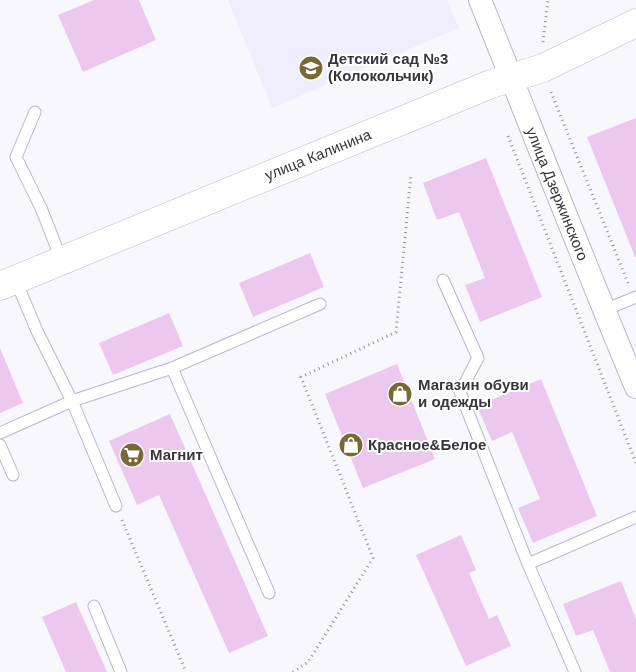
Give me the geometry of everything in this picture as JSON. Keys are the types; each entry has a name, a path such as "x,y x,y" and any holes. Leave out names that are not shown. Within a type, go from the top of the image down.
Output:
{"street":[{"name":"улица Дзержинского","path":"480,0 530,128 636,386"},
{"name":"улица Калинина","path":"8,284 62,260 511,77 543,68 636,23"}],"lane":[{"path":"35,112 16,157 41,208 62,260"},
{"path":"443,280 478,358 460,392 528,564 575,672"},
{"path":"8,284 37,331 72,401 116,506"},
{"path":"604,310 635,297"},
{"path":"0,433 72,401 172,368 320,304"},
{"path":"172,368 269,593"},
{"path":"0,445 12,475"},
{"path":"528,564 636,517"},
{"path":"94,606 121,672"}],"path":[{"path":"548,0 543,37 543,68 554,102 635,297"},
{"path":"508,136 636,463"},
{"path":"292,672 308,662 373,558 301,376 396,332 411,174"},
{"path":"116,506 186,672"}],"shaded area":[{"name":"Детский сад №3 (Колокольчик)","path":"228,0 447,0 459,28 272,108"}],"building":[{"path":"94,0 139,0 156,40 83,72 58,15"},
{"path":"636,118 636,257 635,257 587,137"},
{"path":"486,158 542,297 480,322 465,285 485,278 459,212 437,220 423,183"},
{"path":"310,253 324,287 253,317 239,283"},
{"path":"169,313 183,346 113,375 99,343"},
{"path":"0,348 23,403 0,413"},
{"path":"397,364 435,459 363,488 325,394"},
{"path":"541,379 597,516 533,543 518,508 540,499 512,432 492,441 477,406"},
{"path":"170,414 268,636 229,653 159,495 137,505 109,441"},
{"path":"461,535 476,570 469,573 489,619 497,615 511,646 466,666 416,555"},
{"path":"621,581 636,619 636,672 610,672 593,630 576,636 563,604"},
{"path":"76,602 107,672 66,672 42,617"}],"place":[{"name":"Детский сад №3 (Колокольчик)","path":"311,68"},
{"name":"Магазин обуви и одежды","path":"400,394"},
{"name":"Красное&Белое","path":"351,445"},
{"name":"Магнит","path":"132,455"}]}
